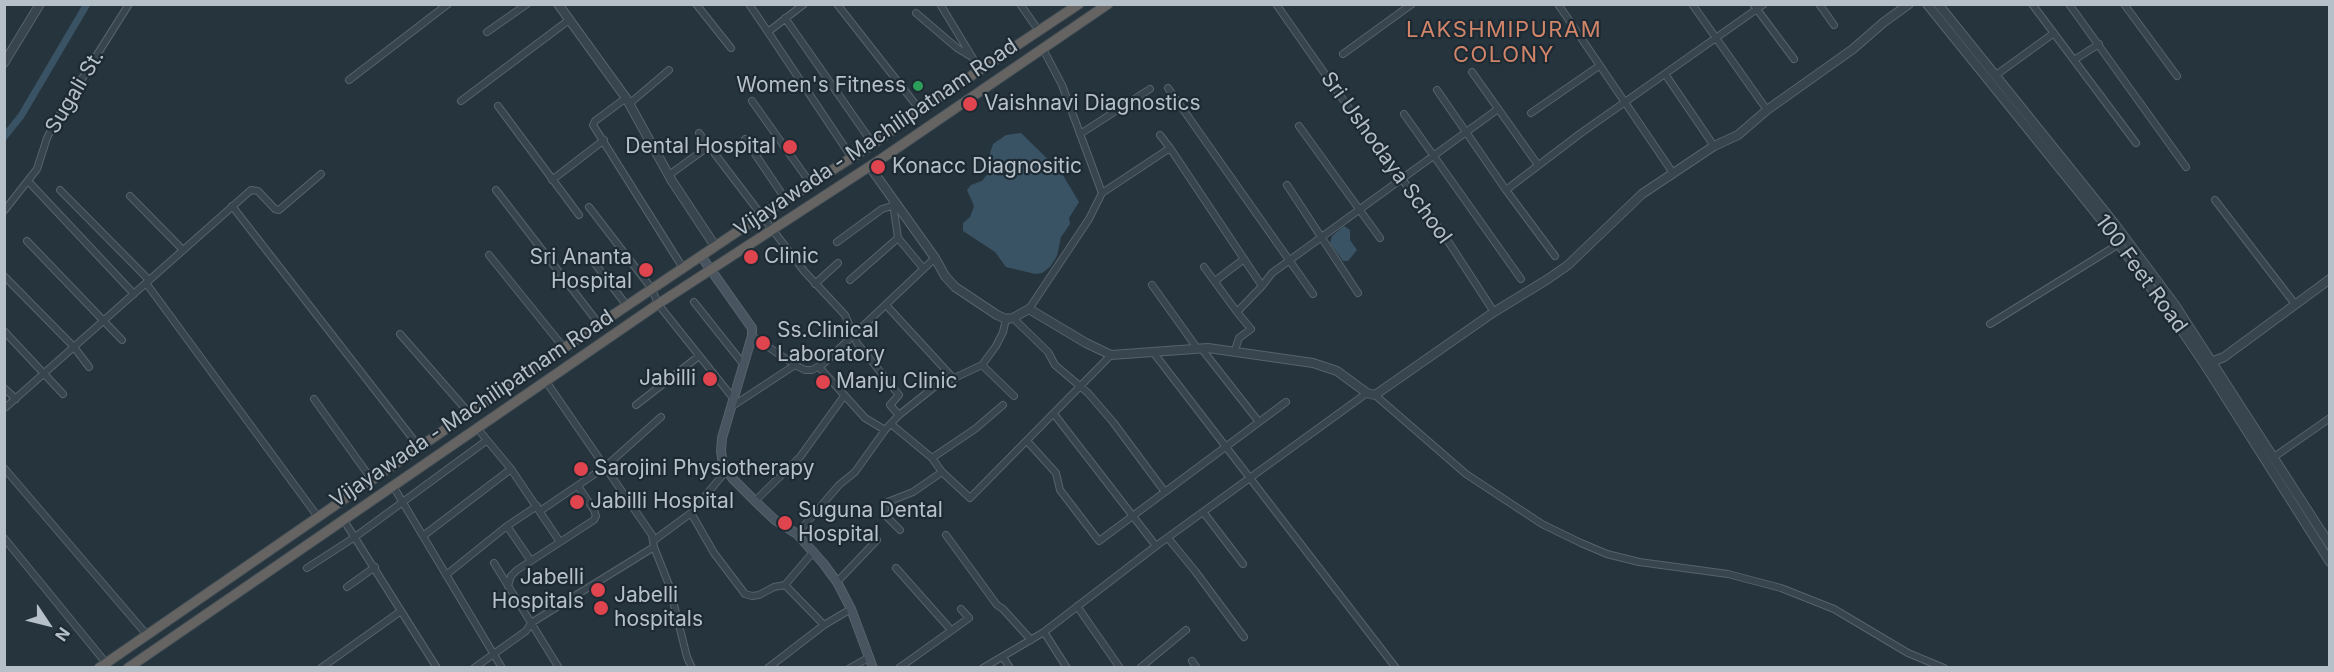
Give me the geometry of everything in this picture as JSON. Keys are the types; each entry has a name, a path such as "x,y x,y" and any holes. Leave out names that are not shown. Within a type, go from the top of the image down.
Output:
{"highway":[{"name":"Vijayawada - Machilipatnam Road","path":"103,665 564,348 715,246 873,144 1079,4"},
{"name":"Vijayawada - Machilipatnam Road","path":"129,668 545,380 870,167 1108,4"}],"main road":[{"path":"701,256 752,328 752,336 732,402 721,451 726,471 755,501 776,520 797,534 814,551 837,582 851,609 873,668"}],"street":[{"path":"4,63 40,4"},
{"name":"Sugali St.","path":"4,211 37,169 47,138 61,111 129,4"},
{"path":"349,80 448,4"},
{"path":"487,32 527,4"},
{"path":"558,4 627,101 669,175 715,246"},
{"path":"696,4 731,48"},
{"path":"749,4 852,158"},
{"path":"768,32 804,4"},
{"path":"837,4 920,110"},
{"path":"940,4 980,70"},
{"path":"1020,4 1039,32"},
{"name":"Sri Ushodaya School","path":"1276,4 1398,178 1402,179 1444,235 1494,312"},
{"path":"1343,54 1412,4"},
{"path":"1558,4 1673,173"},
{"path":"1692,4 1767,110"},
{"path":"1506,189 1716,39 1755,7 1764,4"},
{"path":"1819,4 1834,26"},
{"path":"983,668 1044,632 1156,546 1371,394 1568,265 1642,194 1714,146 1738,135 1767,110 1853,49 1884,22 1910,4"},
{"name":"100 Feet Road","path":"1927,4 2042,144 2209,363 2328,539"},
{"name":"100 Feet Road","path":"1938,4 2143,261 2209,363 2330,562"},
{"path":"2032,4 2136,143"},
{"path":"2069,4 2186,167"},
{"path":"2124,4 2177,76"},
{"path":"1755,7 1794,59"},
{"path":"916,13 962,52 973,58"},
{"path":"785,18 873,144"},
{"path":"461,100 569,20"},
{"path":"1996,75 2054,33"},
{"path":"2074,60 2099,44"},
{"path":"1043,49 1062,85 1102,193"},
{"path":"1531,113 1599,66"},
{"path":"669,70 627,101 595,120 593,124 683,268"},
{"path":"1472,72 1538,165"},
{"path":"1665,74 1714,146"},
{"path":"1168,88 1313,294"},
{"path":"1080,134 1150,89"},
{"path":"1437,90 1555,256"},
{"path":"752,101 811,184"},
{"path":"498,106 579,214"},
{"path":"1237,312 1272,273 1289,259 1322,238 1498,109"},
{"path":"1404,114 1521,279"},
{"path":"1299,126 1380,238"},
{"path":"699,133 771,230 815,284 845,315 857,343 899,395 890,405 898,415"},
{"path":"1160,135 1262,286"},
{"path":"745,139 786,200"},
{"path":"552,180 604,140"},
{"path":"669,175 709,146"},
{"path":"797,534 839,485 867,458 898,415 933,388 982,365 996,346 1010,319 1029,309 1089,219 1102,193 1170,148"},
{"path":"870,167 893,203 955,287 989,310 1010,319 1048,352 1055,365 1082,387 1113,422 1165,492"},
{"path":"6,407 253,189 258,191 274,210 279,210 321,174"},
{"path":"28,181 134,294"},
{"path":"1287,185 1358,292"},
{"path":"60,190 148,281 318,518"},
{"path":"496,190 600,324"},
{"path":"130,196 183,250"},
{"path":"2215,200 2295,304"},
{"path":"893,203 898,238 923,268"},
{"path":"837,242 893,203"},
{"path":"232,206 420,448"},
{"path":"589,207 652,289 658,304 732,402 795,365"},
{"path":"850,280 898,238"},
{"path":"27,241 122,340"},
{"path":"1990,324 2119,244"},
{"path":"489,255 564,348"},
{"path":"752,336 805,370 819,368 935,258"},
{"path":"1215,281 1244,259"},
{"path":"593,261 627,306"},
{"path":"815,284 837,262"},
{"path":"1204,267 1251,329 1239,339 1235,350"},
{"path":"4,276 74,347 89,368"},
{"path":"2209,363 2224,357 2330,279"},
{"path":"1152,285 1259,422"},
{"path":"694,302 744,365"},
{"path":"886,305 954,379"},
{"path":"1029,309 1086,343 1112,355 1199,348 1235,350 1326,367 1347,377 1371,394 1466,474 1542,524 1581,543 1607,554 1639,562 1728,574 1781,588 1833,609 1908,653 1944,668"},
{"path":"4,331 63,394"},
{"path":"400,334 469,413"},
{"path":"1153,352 1396,668"},
{"path":"891,424 932,458 942,472 970,498 1112,355"},
{"path":"636,405 699,356"},
{"path":"982,365 1014,396"},
{"path":"819,368 865,417 885,430"},
{"path":"545,380 652,535 669,585 687,657 692,668"},
{"path":"4,388 16,399"},
{"path":"755,501 800,457 844,396"},
{"path":"314,399 372,480"},
{"path":"1027,441 1056,473 1060,490 1099,541 1286,402"},
{"path":"932,458 975,429 1003,405"},
{"path":"1054,414 1156,546"},
{"path":"446,575 507,526 578,486 605,467 661,417"},
{"path":"2274,457 2330,418"},
{"path":"477,428 511,469 560,542"},
{"path":"308,568 486,441"},
{"path":"4,468 147,635"},
{"path":"423,536 511,469"},
{"path":"474,668 526,631 531,623 654,544 691,513 726,471"},
{"path":"900,530 885,515 885,503 913,492 942,472"},
{"path":"393,486 502,668"},
{"path":"508,586 511,576 594,520 596,516 578,486"},
{"path":"691,513 714,553 745,594 757,596 774,587 785,585 814,551"},
{"path":"1204,513 1243,564"},
{"path":"344,519 437,668"},
{"path":"507,526 531,561"},
{"path":"946,535 997,605 1031,640"},
{"path":"4,538 103,665"},
{"path":"1168,538 1244,637"},
{"path":"837,582 877,540"},
{"path":"494,563 559,668"},
{"path":"347,587 375,567"},
{"path":"896,567 951,630"},
{"path":"785,585 824,625"},
{"path":"1077,606 1120,668"},
{"path":"768,668 824,625 851,609"},
{"path":"898,668 969,618 961,609"},
{"path":"321,668 401,611"},
{"path":"1140,668 1186,630"},
{"path":"1044,632 1067,668"},
{"path":"850,668 870,657"},
{"path":"1003,657 1010,668"},
{"path":"1192,661 1197,668"}],"water":[{"path":"1021,133 1061,172 1079,202 1069,218 1070,224 1061,237 1057,256 1050,267 1042,273 1035,274 1006,267 995,252 963,231 963,223 970,217 974,206 967,190 971,185 982,181 990,171 988,159 993,144 1006,135"},
{"path":"1344,226 1350,230 1350,240 1357,250 1348,261 1343,261 1330,243 1332,236"}],"waterway":[{"path":"4,137 21,116 87,4"}],"place":[{"name":"Women's Fitness","path":"918,86"},
{"name":"Vaishnavi Diagnostics","path":"970,104"},
{"name":"Dental Hospital","path":"790,147"},
{"name":"Konacc Diagnositic","path":"878,167"},
{"name":"Clinic","path":"751,257"},
{"name":"Sri Ananta Hospital","path":"646,270"},
{"name":"Ss.Clinical Laboratory","path":"763,343"},
{"name":"Jabilli","path":"710,379"},
{"name":"Manju Clinic","path":"823,382"},
{"name":"Sarojini Physiotherapy","path":"581,469"},
{"name":"Jabilli Hospital","path":"577,502"},
{"name":"Suguna Dental Hospital","path":"785,523"},
{"name":"Jabelli Hospitals","path":"598,590"},
{"name":"Jabelli hospitals","path":"601,608"}],"district":[{"name":"LAKSHMIPURAM COLONY","path":"1504,42"}]}
